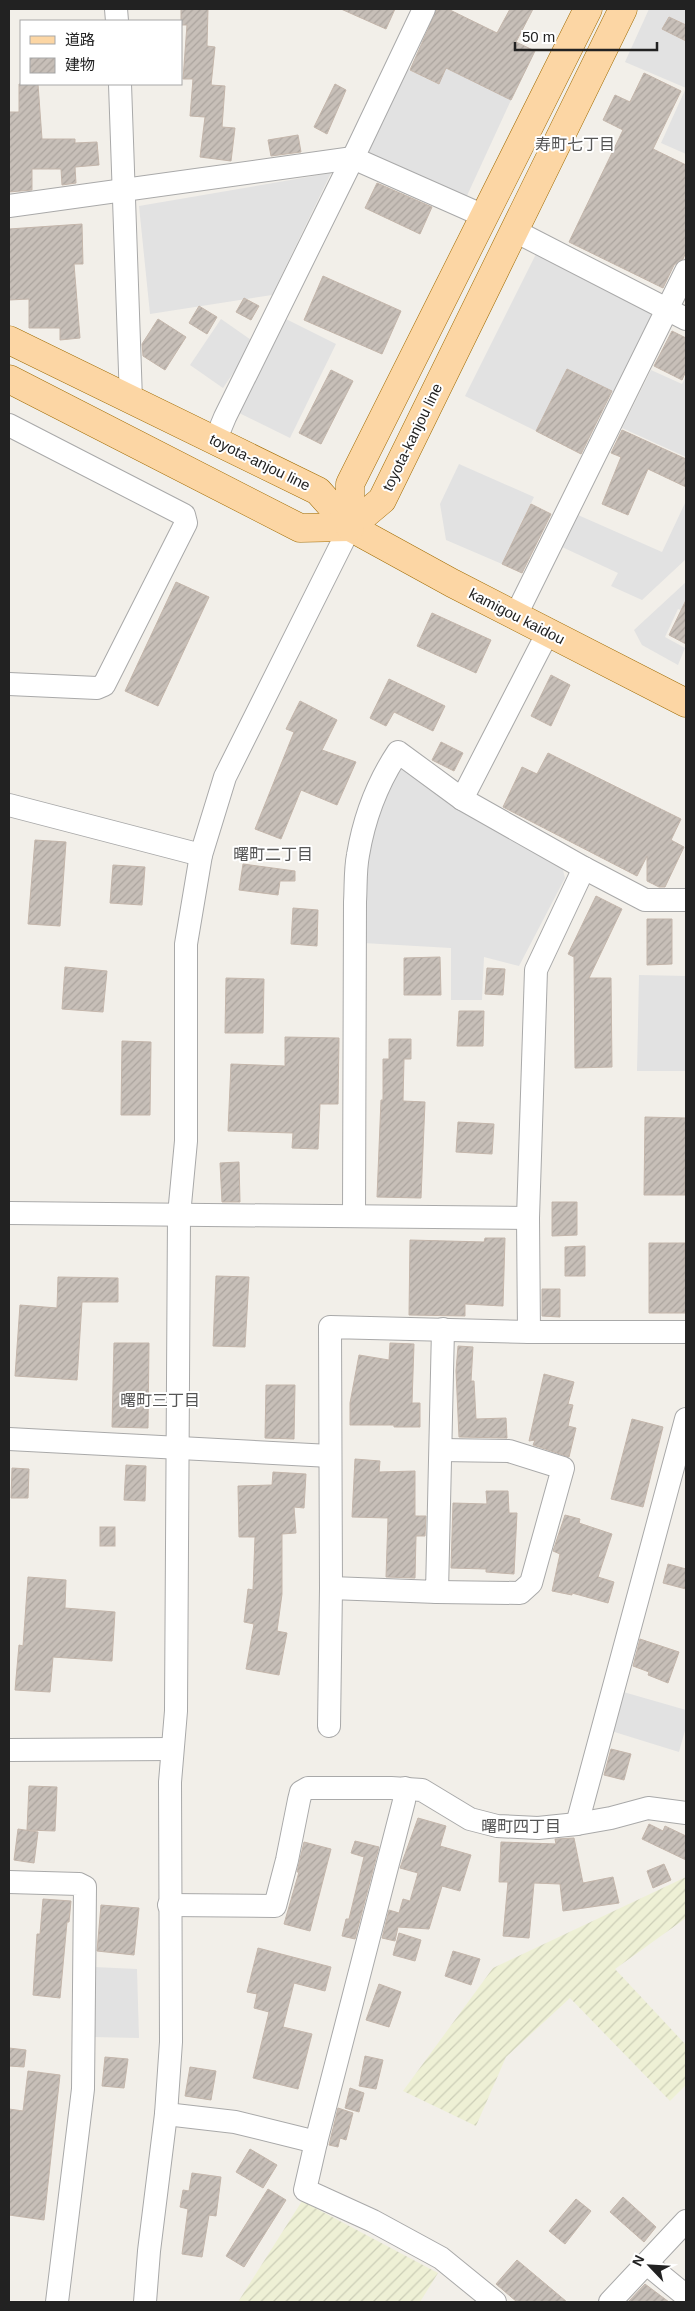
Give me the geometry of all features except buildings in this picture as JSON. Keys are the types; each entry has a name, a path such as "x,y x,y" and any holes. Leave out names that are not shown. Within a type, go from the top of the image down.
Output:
{"main road":[{"path":"9,379 300,528 350,527 350,484 588,9"},
{"name":"toyota-kanjou line","path":"350,527 382,500 623,9"},
{"name":"toyota-anjou line","path":"17,343 318,490 350,527"},
{"name":"kamigou kaidou","path":"350,527 452,583 686,703"}],"street":[{"path":"216,441 230,408 424,9"},
{"path":"120,85 132,400"},
{"path":"9,206 353,158 484,216"},
{"path":"513,230 678,314"},
{"path":"516,615 678,314 686,272"},
{"path":"9,425 184,515 186,523 104,685 97,688 9,684"},
{"path":"145,2302 149,2251 166,2114 171,2042 170,1782 176,1711 179,1215 186,1141 186,944 201,855 225,777 350,527"},
{"path":"462,798 548,632"},
{"path":"354,1216 355,902 358,855 370,811 384,773 398,752 462,798 584,868 645,900 686,900"},
{"path":"9,805 201,855"},
{"path":"529,1332 528,1218 536,970 584,868"},
{"path":"9,1213 528,1218"},
{"path":"329,1726 331,1588 330,1327 529,1332 686,1332"},
{"path":"438,1592 443,1329"},
{"path":"577,1824 686,1419"},
{"path":"9,1439 179,1446 330,1456"},
{"path":"331,1588 520,1593 531,1583 563,1468 509,1451 441,1450"},
{"path":"10,1756 172,1749"},
{"path":"169,1905 275,1906 288,1860 301,1792 308,1788 406,1788 422,1790 470,1819 497,1826 538,1828 577,1824 611,1818 648,1808 686,1813"},
{"path":"406,1788 402,1811 305,2190 373,2221 441,2258 495,2302"},
{"path":"9,1882 79,1884 85,1887 83,2089 57,2302"},
{"path":"166,2114 235,2122 316,2142"},
{"path":"610,2302 686,2221"},
{"path":"646,2264 686,2296"}],"green space":[{"path":"686,1877 686,1918 615,1969 686,2045 686,2085 670,2101 570,1998 506,2057 476,2126 403,2091 493,1968"},
{"path":"302,2201 438,2273 420,2302 238,2302"}],"shaded area":[{"path":"649,9 686,9 686,88 625,62"},
{"path":"446,68 511,100 465,200 367,152 407,69 438,84"},
{"path":"686,88 686,154 661,143"},
{"path":"331,173 272,295 150,314 139,206"},
{"path":"538,250 658,310 617,394 567,369 536,431 465,396"},
{"path":"282,317 336,344 290,438 235,411"},
{"path":"221,319 254,342 223,388 190,365"},
{"path":"651,370 682,384 686,376 686,457 622,428"},
{"path":"459,464 534,497 502,564 446,540 440,504"},
{"path":"686,501 686,559 642,600 611,586 618,573 562,547 578,515 662,552"},
{"path":"686,582 686,612 678,609 665,637 685,648 678,665 642,645 634,630"},
{"path":"400,767 562,866 565,878 519,966 484,957 482,1000 451,1000 451,948 363,943 366,857 392,775"},
{"path":"639,975 686,976 686,1071 637,1071"},
{"path":"620,1691 686,1710 686,1727 679,1752 608,1730"},
{"path":"94,1967 137,1969 139,2038 92,2037"}],"district":[{"name":"寿町七丁目","path":"575,144"},
{"name":"曙町二丁目","path":"273,854"},
{"name":"曙町三丁目","path":"160,1400"},
{"name":"曙町四丁目","path":"521,1826"}]}
